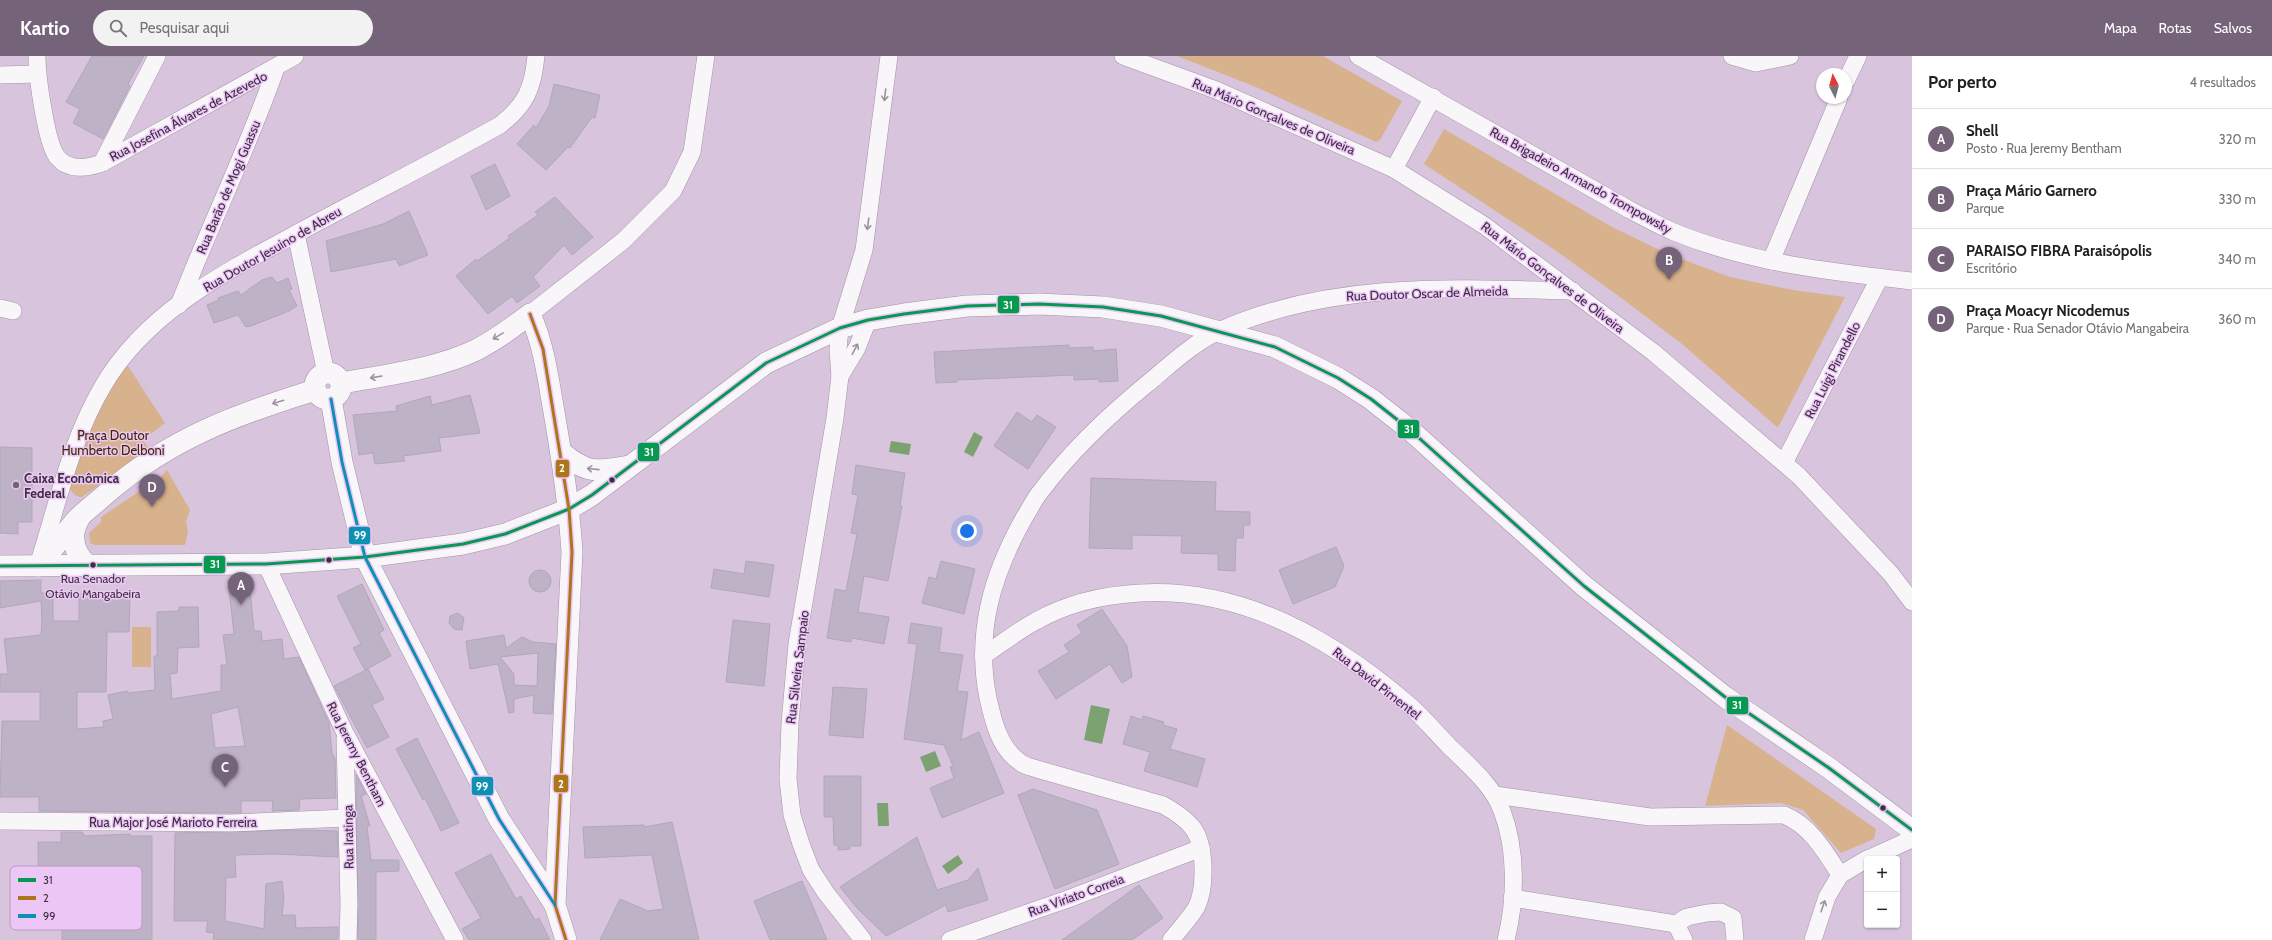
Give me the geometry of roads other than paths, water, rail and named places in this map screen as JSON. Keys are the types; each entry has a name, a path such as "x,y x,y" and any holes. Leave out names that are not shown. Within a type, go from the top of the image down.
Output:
{"main road":[{"path":"0,566 266,564 365,557 463,544 498,536 569,509 592,495 766,363 840,328 868,320 967,306 1039,304 1103,307 1161,316 1275,347 1338,378 1371,400 1409,429 1584,586 1725,697 1829,768 1912,830"},
{"path":"38,566 80,517 143,465 182,440 226,420 329,386 394,374 444,361 476,350 507,331 534,323 543,350 561,452 569,509 572,552 555,905"},
{"path":"329,386 342,462 365,557 499,819 555,905 566,940"},
{"path":"561,452 579,466 589,469 611,469 630,466"},
{"path":"80,517 74,529 74,543 82,560 88,566"}],"street":[{"path":"0,74 37,74 37,56"},
{"path":"102,163 158,56"},
{"name":"Rua Josefina Álvares de Azevedo","path":"37,74 50,138 58,158 64,163 79,167 102,163 276,68 295,56"},
{"name":"Rua Doutor Jesuino de Abreu","path":"38,566 75,443 104,384 152,325 225,273 396,180 446,156 500,125 515,113 525,99 530,87 536,56"},
{"path":"534,323 552,296 623,241 672,191 692,152 706,56"},
{"name":"Rua Silveira Sampaio","path":"863,940 826,893 811,870 792,815 788,779 790,723 797,644 840,376 838,350 840,328 864,250 889,56"},
{"name":"Rua Mário Gonçalves de Oliveira","path":"1123,56 1216,90 1394,168 1486,226 1653,352 1799,476 1890,574 1912,602"},
{"name":"Rua Brigadeiro Armando Trompowsky","path":"1358,56 1433,97 1630,210 1672,232 1711,246 1814,270 1912,281"},
{"path":"1732,56 1756,62 1790,56"},
{"path":"1852,68 1858,56"},
{"name":"Rua Barão de Mogi Guassu","path":"179,305 209,228 260,112 276,68"},
{"path":"1394,168 1433,97"},
{"path":"1771,261 1836,104"},
{"path":"296,234 329,386"},
{"name":"Rua Luigi Pirandello","path":"1784,463 1880,277"},
{"name":"Rua Doutor Oscar de Almeida","path":"1171,940 1196,907 1202,891 1201,848 1194,829 1181,815 1163,805 1037,769 1020,762 1008,750 998,735 989,701 983,656 986,612 997,578 1013,538 1040,492 1069,458 1126,401 1186,352 1218,331 1248,319 1306,301 1360,294 1497,289 1573,291"},
{"name":"Rua Silveira Sampaio","path":"840,376 856,348 868,320"},
{"name":"Rua Jeremy Bentham","path":"266,564 345,734 455,940"},
{"name":"Rua David Pimentel","path":"983,656 1036,621 1084,602 1114,596 1163,593 1192,596 1245,606 1305,632 1366,671 1410,706 1476,772 1495,795 1502,811 1510,842 1512,916 1506,940"},
{"name":"Rua Iratinga","path":"345,734 349,904 348,940"},
{"path":"1495,795 1650,816 1784,815 1796,820 1808,832 1840,875"},
{"name":"Rua Major José Marioto Ferreira","path":"0,822 231,823 347,818"},
{"path":"1874,856 1912,839"},
{"name":"Rua Viriato Correia","path":"950,940 1068,899 1201,848"},
{"path":"1813,940 1826,897 1840,875 1864,861"},
{"path":"1512,898 1676,924 1687,917 1721,912 1733,918 1735,940"},
{"path":"1676,924 1684,940"}],"place":[{"name":"Praça Mário Garnero","path":"1669,280"},
{"name":"Caixa Econômica Federal","path":"16,485"},
{"name":"Praça Moacyr Nicodemus","path":"152,507"},
{"name":"Rua Senador Otávio Mangabeira","path":"93,565"},
{"name":"Shell","path":"241,605"},
{"name":"PARAISO FIBRA Paraisópolis","path":"225,787"}],"park label":[{"name":"Praça Doutor Humberto Delboni","path":"113,442"}]}
